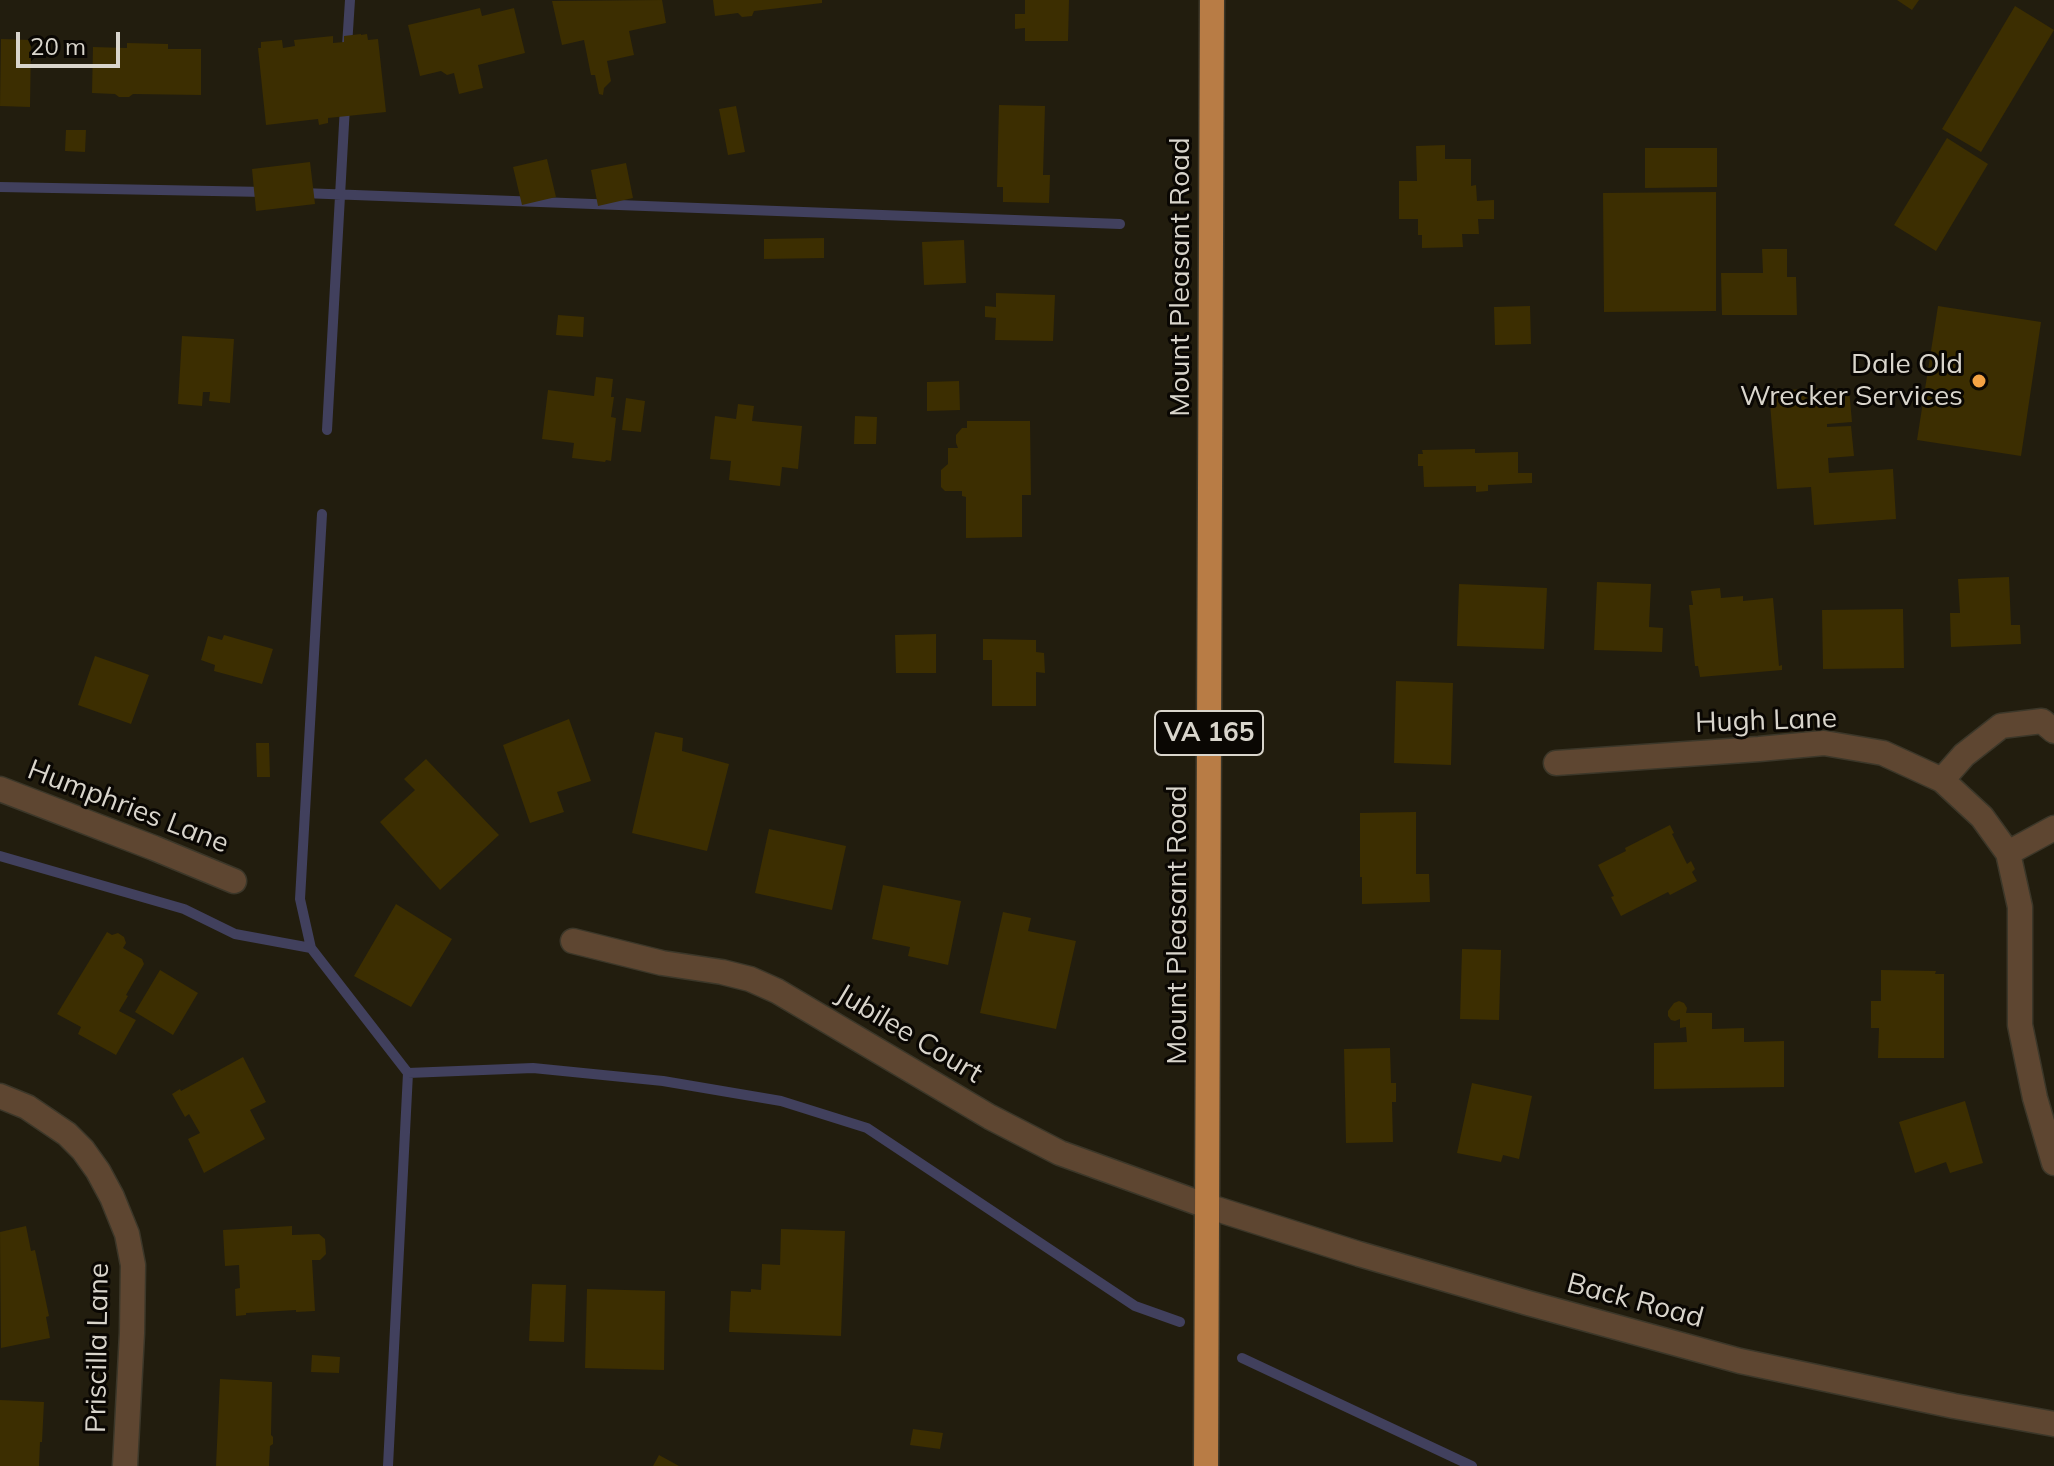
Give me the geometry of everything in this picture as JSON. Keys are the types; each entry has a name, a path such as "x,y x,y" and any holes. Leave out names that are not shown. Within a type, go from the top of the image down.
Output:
{"highway":[{"name":"Mount Pleasant Road","path":"1206,1466 1212,0"}],"street":[{"path":"1942,780 1964,755 2001,726 2042,721 2054,731"},
{"name":"Hugh Lane","path":"1556,763 1824,743 1883,753 1942,780 1982,817 2008,853 2020,907 2020,1025 2035,1098 2054,1163"},
{"name":"Humphries Lane","path":"0,789 234,881"},
{"path":"2008,853 2054,828"},
{"name":"Jubilee Court","path":"573,941 662,963 750,979 796,1002 990,1117 1060,1153 1207,1206"},
{"name":"Priscilla Lane","path":"0,1096 27,1107 67,1134 83,1150 112,1197 127,1234 133,1265 125,1466"},
{"name":"Back Road","path":"1207,1206 1512,1299 1740,1361 2054,1424"}],"building":[{"path":"662,0 666,23 629,31 634,55 607,61 611,81 604,88 603,95 599,94 595,75 591,75 584,40 562,45 552,1"},
{"path":"713,0 822,0 822,3 754,11 752,16 742,17 738,13 715,16"},
{"path":"1025,0 1069,0 1068,41 1025,41 1025,28 1015,29 1015,14 1025,14"},
{"path":"1897,0 1919,0 1912,10"},
{"path":"2015,6 2054,30 1981,152 1942,129"},
{"path":"480,8 482,16 514,8 525,53 478,65 483,88 459,94 454,73 447,75 441,71 420,76 408,25"},
{"path":"367,34 368,40 378,39 386,112 328,118 328,123 319,125 318,119 266,125 258,48 261,48 261,42 282,40 283,48 295,46 294,40 333,36 333,43 344,42 344,36"},
{"path":"1,39 31,40 30,107 0,106"},
{"path":"127,43 168,44 168,49 201,49 201,95 133,94 119,97 92,93 93,47 127,48"},
{"path":"999,105 1045,106 1043,175 1050,175 1049,203 1003,202 1003,187 997,187"},
{"path":"736,106 745,152 728,155 719,109"},
{"path":"66,130 86,130 85,152 65,151"},
{"path":"1947,138 1988,164 1936,251 1894,225"},
{"path":"1445,145 1445,159 1471,159 1471,186 1476,185 1477,201 1494,200 1494,219 1478,219 1479,234 1462,234 1463,247 1422,248 1418,219 1399,219 1399,181 1417,181 1416,146"},
{"path":"1645,148 1717,148 1717,187 1645,188"},
{"path":"547,159 556,197 522,205 513,167"},
{"path":"310,162 315,204 256,211 252,169"},
{"path":"626,163 633,198 598,206 591,170"},
{"path":"1716,192 1716,311 1604,312 1603,193"},
{"path":"824,238 824,258 764,259 764,239"},
{"path":"964,240 966,283 924,285 922,242"},
{"path":"1762,249 1787,249 1787,277 1796,277 1797,315 1722,315 1721,273 1763,273"},
{"path":"996,293 1055,295 1053,341 995,340 996,318 985,317 985,306 996,307"},
{"path":"1530,306 1531,344 1495,345 1494,307"},
{"name":"Dale Old Wrecker Services","path":"1938,306 2041,322 2021,456 1917,440"},
{"path":"558,315 584,317 583,337 556,335"},
{"path":"182,336 234,339 230,403 209,401 210,392 203,392 202,406 178,404"},
{"path":"596,377 613,379 611,417 616,418 611,461 605,462 572,458 574,443 542,439 548,390 594,396"},
{"path":"959,381 960,410 927,411 927,382"},
{"path":"1849,389 1852,422 1827,424 1827,427 1851,426 1854,456 1828,458 1829,473 1893,469 1896,519 1814,525 1811,487 1777,489 1769,391"},
{"path":"626,398 645,401 641,432 622,430"},
{"path":"738,404 754,406 752,421 802,426 798,469 782,467 780,486 729,480 731,461 710,459 715,416 736,419"},
{"path":"855,416 877,417 876,444 854,444"},
{"path":"967,421 1030,421 1031,495 1022,495 1022,537 966,538 966,497 962,496 962,491 945,491 941,487 941,470 948,464 948,448 958,448 956,435 962,428 967,428"},
{"path":"1475,449 1475,453 1518,452 1518,473 1532,473 1532,483 1488,485 1488,491 1476,492 1476,486 1424,487 1423,466 1418,466 1418,454 1423,454 1422,450"},
{"path":"2009,577 2011,625 2020,625 2021,644 1951,647 1950,613 1960,613 1958,579"},
{"path":"1597,582 1651,584 1649,627 1663,628 1662,652 1594,650"},
{"path":"1459,584 1547,588 1544,649 1457,646"},
{"path":"1720,588 1721,598 1743,596 1743,601 1773,598 1779,666 1782,665 1782,670 1700,677 1698,666 1695,666 1689,605 1693,605 1691,591"},
{"path":"1903,609 1904,668 1823,669 1822,610"},
{"path":"936,634 936,673 896,673 895,635"},
{"path":"224,635 273,649 262,684 214,671 215,665 201,660 208,636 222,640"},
{"path":"983,639 1036,640 1036,652 1044,653 1045,673 1036,672 1036,706 992,706 992,660 983,660"},
{"path":"95,656 149,675 131,724 78,705"},
{"path":"1396,681 1453,683 1451,765 1394,763"},
{"path":"569,719 591,781 557,792 564,812 530,823 503,745"},
{"path":"655,732 683,738 682,751 729,764 707,851 632,833"},
{"path":"256,743 269,743 270,777 257,777"},
{"path":"426,759 499,835 440,890 380,822 415,790 404,779"},
{"path":"1416,812 1416,874 1429,874 1430,902 1362,904 1360,813"},
{"path":"1670,825 1687,864 1691,861 1695,869 1692,872 1697,881 1621,916 1598,865"},
{"path":"769,829 846,846 832,910 755,893"},
{"path":"883,885 961,901 948,965 908,956 910,947 872,939"},
{"path":"396,904 452,939 411,1007 354,976"},
{"path":"1003,912 1031,918 1028,931 1076,941 1056,1029 980,1013"},
{"path":"107,932 124,937 126,943 123,948 142,959 144,964 119,1011 136,1020 116,1055 78,1034 81,1027 57,1014"},
{"path":"1462,949 1501,950 1499,1020 1460,1019"},
{"path":"160,970 198,993 173,1035 135,1012"},
{"path":"1881,970 1936,971 1935,974 1944,974 1944,1058 1878,1058 1879,1028 1871,1028 1871,1001 1881,1001"},
{"path":"1679,1001 1687,1008 1686,1013 1712,1013 1712,1029 1744,1028 1744,1042 1784,1041 1784,1087 1654,1089 1654,1043 1687,1042 1686,1027 1680,1028 1680,1019 1671,1020 1668,1016 1668,1011"},
{"path":"1390,1048 1391,1083 1396,1083 1396,1102 1392,1102 1393,1142 1346,1143 1344,1049"},
{"path":"243,1057 266,1102 250,1110 265,1139 204,1173 188,1139 200,1133 189,1114 185,1117 172,1094"},
{"path":"1472,1083 1532,1096 1519,1159 1503,1155 1501,1162 1457,1153"},
{"path":"1965,1101 1983,1163 1950,1173 1946,1162 1915,1173 1899,1122"},
{"path":"26,1226 31,1251 35,1250 49,1316 46,1317 50,1338 1,1348 0,1232"},
{"path":"292,1226 292,1235 319,1234 325,1239 326,1254 320,1260 312,1260 315,1311 236,1316 235,1289 240,1288 239,1265 225,1266 223,1230"},
{"path":"781,1229 845,1231 841,1336 729,1332 731,1291 761,1290 762,1264 780,1265"},
{"path":"532,1284 566,1285 564,1342 529,1341"},
{"path":"587,1289 665,1291 664,1370 585,1368"},
{"path":"312,1355 340,1357 339,1373 311,1372"},
{"path":"220,1379 272,1382 273,1444 270,1446 269,1466 216,1466"},
{"path":"0,1400 44,1402 39,1466 0,1466"},
{"path":"913,1429 943,1433 940,1449 910,1445"},
{"path":"659,1455 679,1466 653,1466"}],"waterway":[{"path":"347,46 350,0"},
{"path":"327,430 345,106"},
{"path":"0,187 266,192"},
{"path":"302,193 1120,224"},
{"path":"322,514 300,899 311,948 408,1073 388,1466"},
{"path":"0,856 184,909 235,934 311,948"},
{"path":"408,1073 533,1068 663,1081 781,1101 867,1128 1135,1306 1180,1322"},
{"path":"1242,1358 1472,1466"}],"place":[{"name":"Dale Old Wrecker Services","path":"1979,381"}]}
